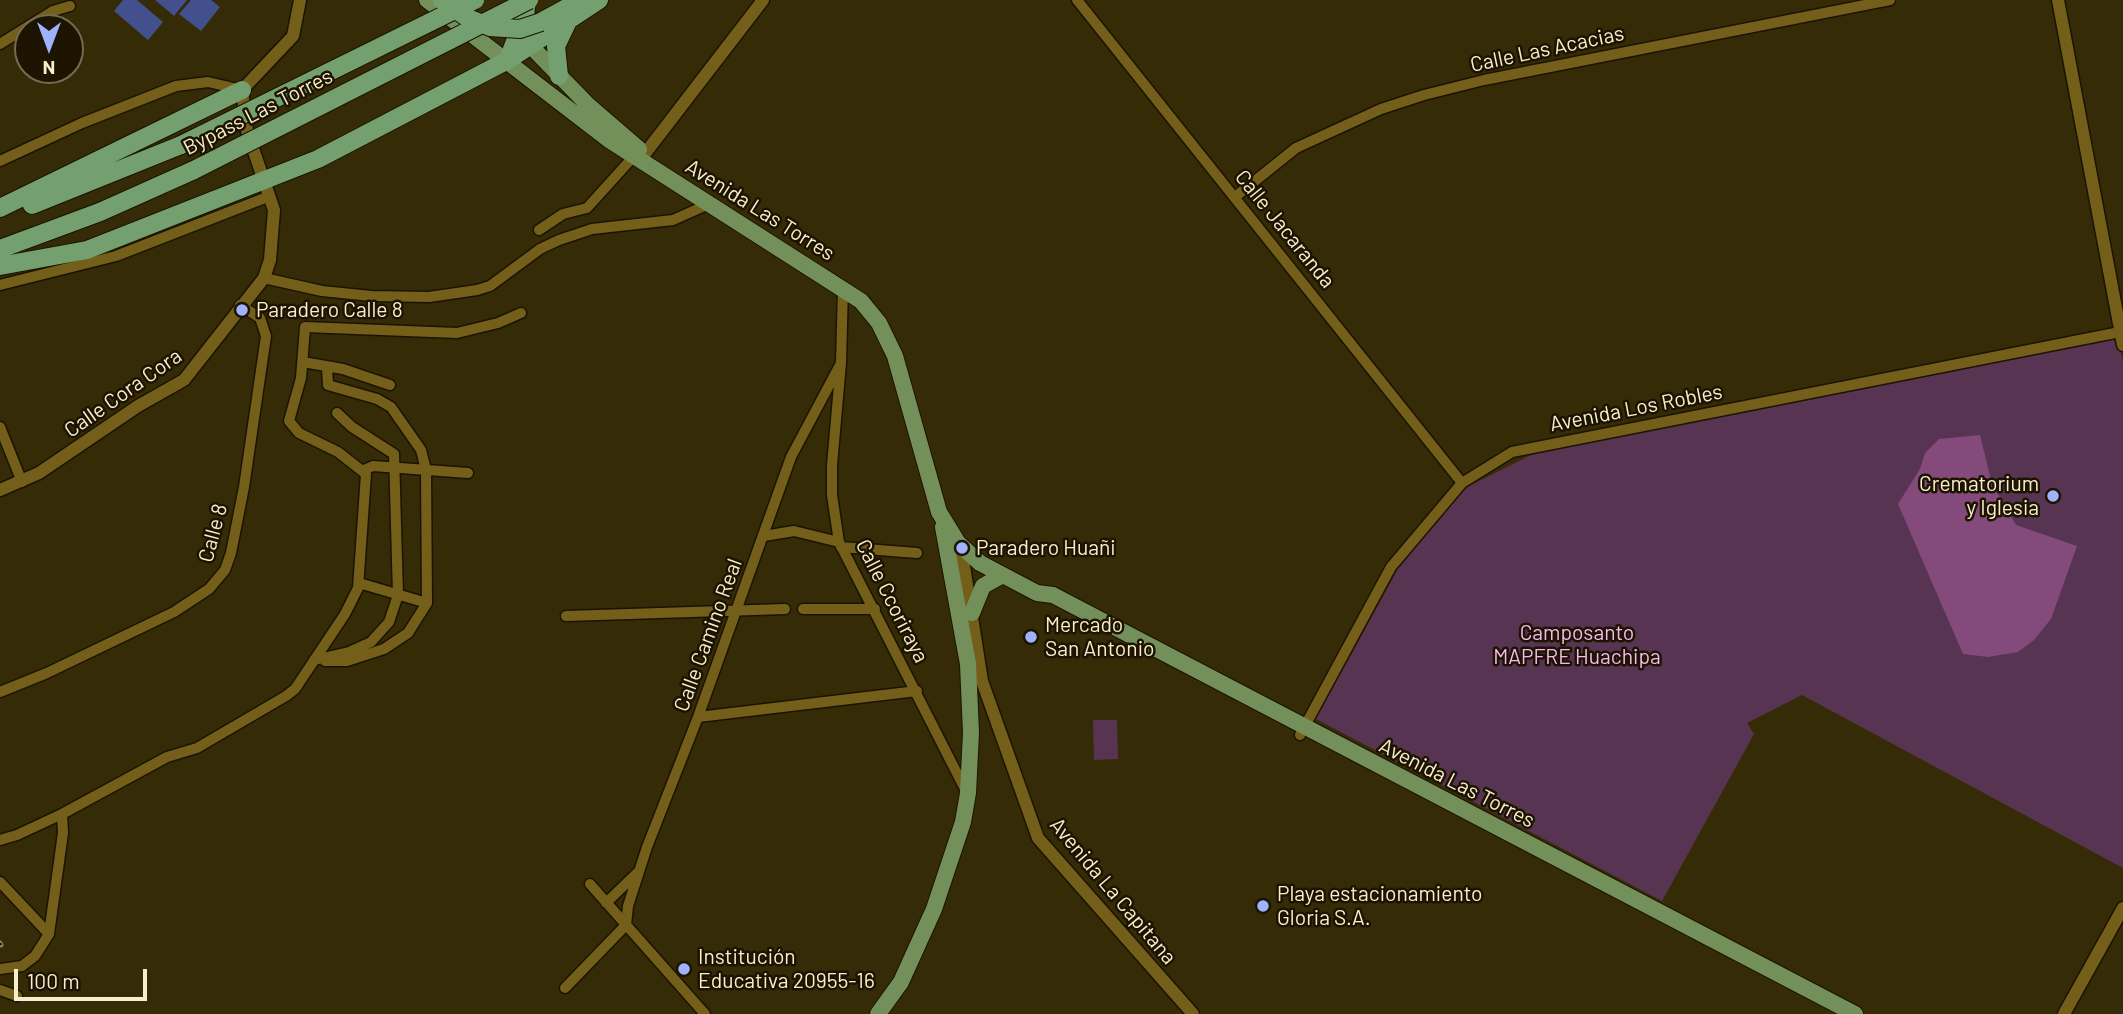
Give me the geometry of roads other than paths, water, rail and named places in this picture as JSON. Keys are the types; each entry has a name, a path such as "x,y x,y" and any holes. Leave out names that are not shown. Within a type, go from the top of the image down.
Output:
{"highway":[{"path":"442,0 468,18 490,27 520,29 541,22 581,0"},
{"name":"Bypass Las Torres","path":"0,218 181,145 473,0"},
{"path":"524,40 528,0"},
{"name":"Bypass Las Torres","path":"0,249 100,212 194,170 528,0"},
{"path":"0,266 88,250 268,188 508,60 524,40 568,23 599,0"},
{"path":"559,76 556,46 568,23"},
{"path":"0,208 242,90"}],"main road":[{"name":"Avenida Las Torres","path":"427,0 608,140 827,265 847,279 878,309 895,336 905,359 956,540"},
{"name":"Avenida Las Torres","path":"473,0 524,40 640,156 709,204 843,287 874,316 891,346 939,512 956,540 980,563 1037,593 1049,603 1855,1014"},
{"path":"878,1014 901,982 934,909 963,822 968,793 971,733 968,664 957,592 939,512"},
{"path":"957,592 965,575 980,563"},
{"path":"972,613 983,586 1002,576"},
{"name":"Avenida Las Torres","path":"1303,731 1835,1014"}],"street":[{"path":"0,161 82,123 176,86 208,82 242,90 293,36 300,0"},
{"path":"539,230 563,214 587,208 640,156 763,0"},
{"name":"Calle Jacaranda","path":"1077,0 1462,483"},
{"name":"Calle Las Acacias","path":"1235,197 1296,148 1381,109 1424,95 1484,80 1890,0"},
{"path":"2058,0 2122,338"},
{"path":"0,44 53,11 70,6"},
{"name":"Calle Cora Cora","path":"0,490 22,482 184,380 195,369 240,305 264,278 270,260 274,210 247,131 242,90"},
{"path":"0,285 116,257 268,188"},
{"path":"264,278 321,290 371,296 429,297 477,290 490,286 540,248 559,240 592,229 673,220 709,204"},
{"name":"Calle Ccoriraya","path":"843,287 841,363 832,485 840,544 968,793"},
{"name":"Calle 8","path":"0,692 60,668 174,612 209,589 225,570 232,553 244,487 266,337 260,318 240,305"},
{"path":"364,470 338,452 293,428 289,421 303,362 306,326 457,333 498,323 522,313"},
{"name":"Avenida Los Robles","path":"1303,731 1391,567 1462,483 1512,452 2122,338"},
{"path":"303,362 343,369 390,385"},
{"name":"Calle Camino Real","path":"626,925 628,906 640,870 791,457 841,363"},
{"path":"314,660 340,663 384,649 408,633 427,603 426,470 421,450 391,407 377,399 328,385 327,368"},
{"path":"314,660 349,652 371,642 389,622 398,595 394,454 352,427 337,413"},
{"path":"0,427 22,482"},
{"path":"364,470 373,466 468,474"},
{"path":"0,840 62,814 167,757 197,748 292,692 345,614 359,583 364,470"},
{"path":"764,536 793,531 840,544 917,553"},
{"name":"Avenida La Capitana","path":"956,540 965,575 982,681 1038,838 1193,1014"},
{"path":"359,583 427,603"},
{"path":"803,609 875,608"},
{"path":"566,616 785,609"},
{"path":"698,717 917,691"},
{"path":"0,969 22,966 35,956 49,934 63,833 62,814"},
{"path":"606,903 640,870"},
{"path":"0,882 49,934"},
{"path":"590,884 705,1014"},
{"path":"2064,1014 2123,908"},
{"path":"565,988 626,925"},
{"path":"0,990 17,996"}],"water":[{"path":"123,0 137,0 163,22 148,40 114,11"},
{"path":"155,0 187,0 174,16"},
{"path":"191,0 211,0 220,7 201,31 179,14"}],"place":[{"name":"Paradero Calle 8","path":"242,310"},
{"name":"Crematorium y Iglesia","path":"2053,496"},
{"name":"Paradero Huañi","path":"962,548"},
{"name":"Mercado San Antonio","path":"1031,637"},
{"name":"Playa estacionamiento Gloria S.A.","path":"1263,906"},
{"name":"Institución Educativa 20955-16","path":"684,969"}],"park label":[{"name":"Camposanto MAPFRE Huachipa","path":"1577,645"}]}
